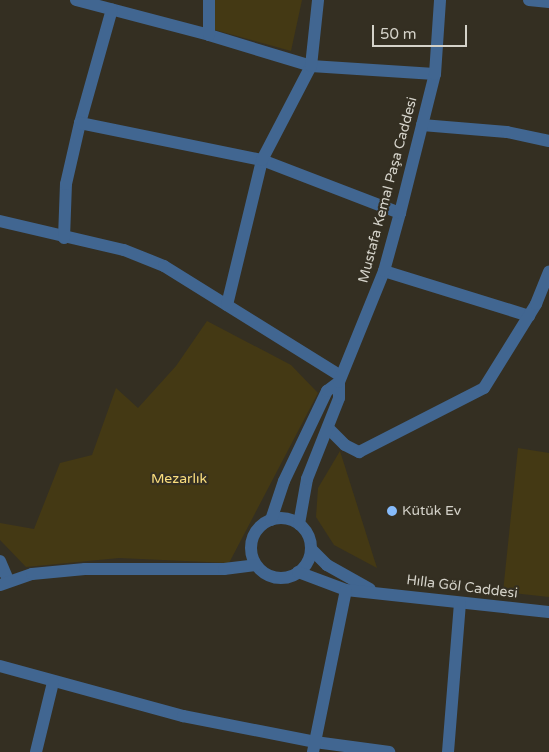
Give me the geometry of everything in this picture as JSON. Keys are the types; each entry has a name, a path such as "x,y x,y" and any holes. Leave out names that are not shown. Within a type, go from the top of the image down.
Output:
{"street":[{"path":"76,0 209,34 311,66 435,74"},
{"path":"209,0 209,34"},
{"path":"228,305 262,160 311,66 318,0"},
{"name":"Mustafa Kemal Paşa Caddesi","path":"299,524 307,479 339,398 340,379 384,271 400,213 435,74 440,0"},
{"path":"530,0 549,2"},
{"path":"64,238 66,184 80,122 112,9"},
{"path":"80,122 262,160 400,213"},
{"path":"422,125 507,132 549,141"},
{"path":"0,221 64,238 124,250 164,266 228,305 340,379 327,391 280,490 271,520"},
{"path":"384,271 529,316"},
{"path":"328,428 345,445 358,452 484,388 529,316 543,305 549,271"},
{"path":"286,519 299,524 310,540 311,550 298,572 280,578 262,572 252,557 252,538 263,524 271,520 286,519"},
{"path":"311,550 327,565 372,591"},
{"path":"0,561 4,583 32,574 85,569 224,569 256,565"},
{"name":"Hılla Göl Caddesi","path":"298,572 346,590 372,591 460,603 549,612"},
{"path":"314,747 346,590"},
{"path":"448,752 460,603"},
{"path":"0,666 183,716 314,747 389,752"},
{"path":"36,752 53,682"}],"green space":[{"path":"215,0 302,0 291,51 215,30"},
{"name":"Mezarlık","path":"207,321 291,365 318,393 229,563 119,558 26,567 0,540 0,523 34,529 60,463 92,455 116,388 138,408 176,366"},
{"path":"518,448 549,453 549,597 503,592"},
{"path":"340,451 377,568 334,545 316,517 318,488"}],"place":[{"name":"Kütük Ev","path":"392,511"}]}
